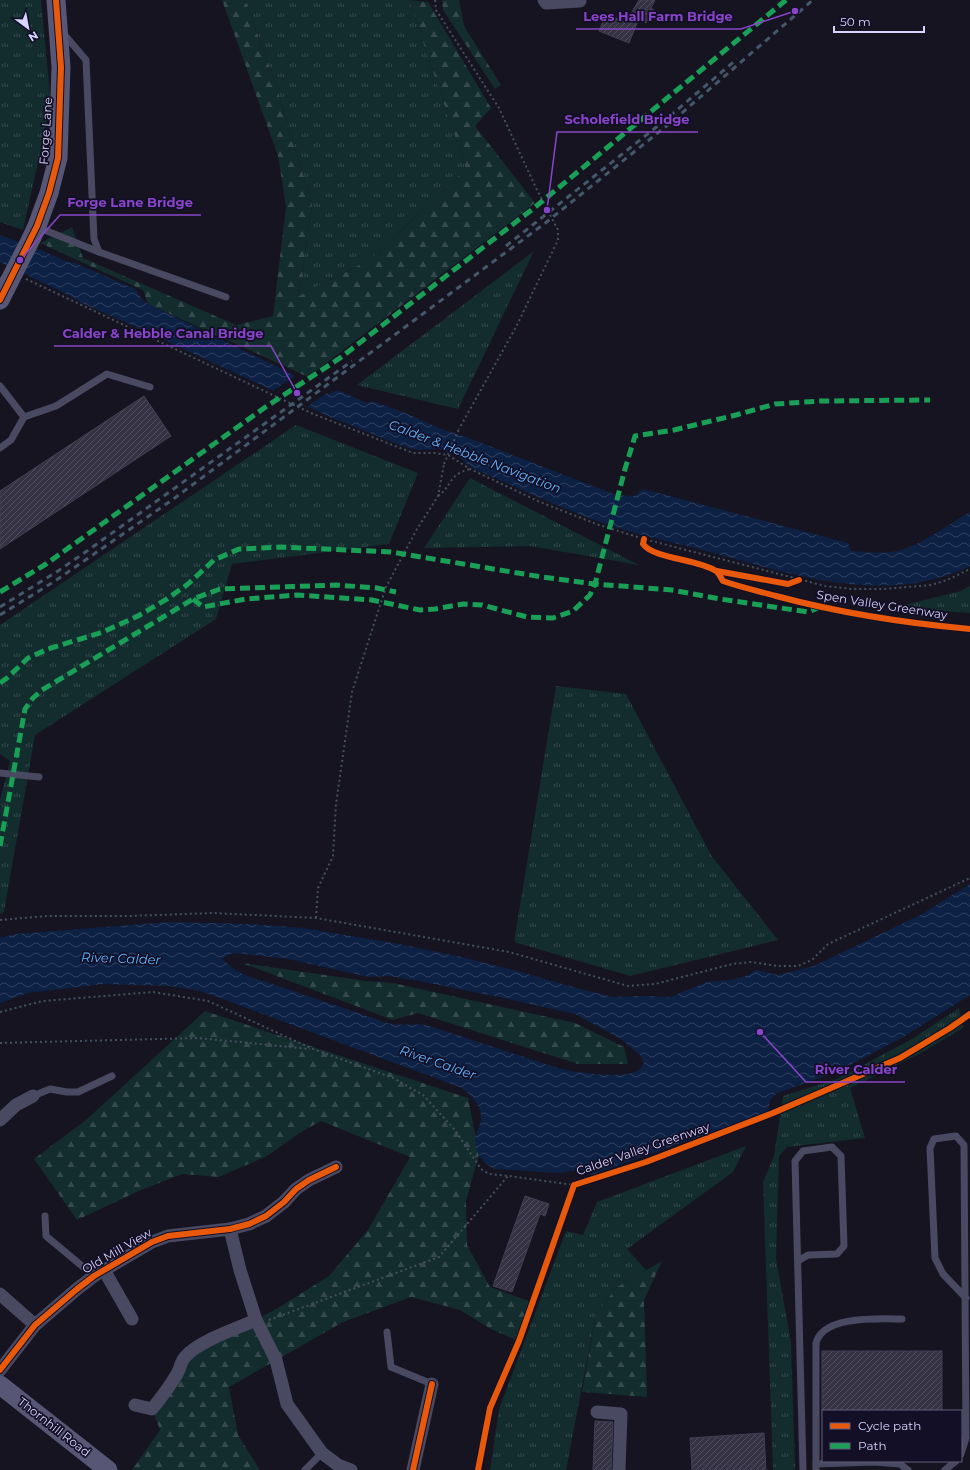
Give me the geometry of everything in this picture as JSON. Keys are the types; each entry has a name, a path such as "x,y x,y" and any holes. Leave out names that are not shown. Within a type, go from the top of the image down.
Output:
{"street":[{"name":"Forge Lane","path":"0,300 15,280 49,193 58,158 61,67 56,0"},
{"path":"544,0 546,3 580,1"},
{"path":"0,1120 16,1105 33,1096"},
{"name":"Old Mill View","path":"0,1370 35,1325 77,1288 99,1273 152,1242 168,1236 230,1230 249,1224 266,1216 284,1202 296,1189 309,1180 336,1167"},
{"path":"230,1230 240,1270 257,1322 276,1360 287,1404 322,1453 338,1465 351,1470"},
{"name":"Old Mill View","path":"99,1273 132,1319"},
{"path":"0,1294 35,1325"},
{"path":"134,1405 152,1409 161,1399 177,1374 185,1357 195,1349 217,1336 257,1322"},
{"path":"413,1470 432,1384"},
{"name":"Thornhill Road","path":"0,1385 99,1465"},
{"path":"597,1412 621,1414 619,1470"}],"lane":[{"path":"58,27 86,60 94,239 99,252"},
{"path":"34,232 99,252 226,297"},
{"path":"0,448 11,440 24,417 56,406 107,374 150,387"},
{"path":"0,386 24,417"},
{"path":"0,773 39,777"},
{"path":"33,1096 50,1089 78,1092 112,1076"},
{"path":"962,1451 966,1438 966,1298 964,1145 956,1136 934,1139 930,1148 935,1258 943,1274 966,1298"},
{"path":"798,1261 808,1255 838,1254 844,1246 841,1156 832,1147 803,1150 795,1161 803,1470"},
{"path":"46,1216 46,1236 99,1273"},
{"path":"902,1319 854,1319 825,1329 818,1336 816,1343 819,1449 816,1467 874,1462 900,1464 908,1470"},
{"path":"387,1332 392,1367 432,1384"},
{"path":"305,1470 322,1453"},
{"path":"945,1470 955,1462"}],"path":[{"path":"435,0 436,10 499,108 536,188 558,230 558,240 516,327 459,429 444,464 438,496"},
{"path":"15,280 311,413 413,453 448,455 470,469 540,502 599,525 644,540 799,580 825,586 852,589 883,589 931,585 970,570"},
{"path":"316,918 318,888 333,856 336,804 352,692 386,587 417,529 438,496 446,490 451,479 460,472 470,469"},
{"path":"644,540 643,544 645,548"},
{"path":"788,584 799,580"},
{"path":"0,920 47,916 129,916 213,913 316,918 509,952 628,986 655,984 732,964 750,962 778,966 798,966 812,960 828,944 970,878"},
{"path":"0,1012 43,1000 153,992 208,1001 314,1049 393,1078 423,1095 455,1130 480,1169 489,1174 576,1184"},
{"path":"0,1043 198,1038 314,1049"},
{"path":"257,1322 439,1256 509,1176"}],"green space":[{"path":"0,0 41,0 51,104 23,230 0,222"},
{"path":"222,0 245,0 276,85 312,204 299,296 371,259 466,169 409,0 428,2 491,108 475,126 535,203 308,377 148,304 143,290 40,243 72,227 83,258 236,325 273,316 286,207 278,156"},
{"path":"245,0 409,0 466,169 371,259 299,296 312,204 275,82"},
{"path":"442,0 459,0 464,26 501,85 495,89 443,10"},
{"path":"534,251 458,409 357,385"},
{"path":"296,425 418,473 389,544 232,564 216,619 35,735 4,912 0,914 0,800 10,761 0,754 0,625"},
{"path":"470,478 639,565 530,546 424,548"},
{"path":"970,586 970,613 892,608 961,591"},
{"path":"556,686 626,694 711,855 778,940 630,976 514,942"},
{"path":"242,963 366,981 393,983 575,1023 624,1047 628,1064 578,1064 418,1013 393,1020"},
{"path":"959,1008 963,1028 921,1053 850,1088 865,1138 787,1147 779,1156 776,1259 791,1342 795,1470 773,1470 763,1182 774,1156 783,1096 837,1079 912,1039"},
{"path":"205,1011 468,1098 479,1154 466,1201 467,1245 490,1287 532,1302 518,1341 491,1329 460,1310 411,1297 343,1322 229,1387 238,1435 260,1470 132,1470 160,1430 152,1409 185,1357 278,1308 329,1276 368,1230 410,1157 321,1121 301,1132 267,1156 219,1177 182,1174 141,1190 77,1220 34,1159 86,1120"},
{"path":"746,1146 733,1172 627,1249 646,1270 617,1287 596,1314 566,1470 490,1470 499,1409 566,1231 583,1235 597,1202"},
{"path":"662,1261 644,1300 647,1397 582,1392 596,1314 617,1287"}],"water":[{"name":"Calder & Hebble Navigation","path":"0,235 68,262 75,263 135,289 144,302 282,369 328,394 338,390 367,403 372,401 616,495 634,496 643,489 848,543 851,551 880,553 906,549 915,545 970,512 970,566 939,578 907,584 875,586 842,583 809,578 614,527 584,516 475,469 457,455 439,449 417,450 402,446 328,416 82,303 0,262"},
{"name":"River Calder","path":"970,884 970,995 905,1036 858,1061 825,1076 777,1093 770,1100 768,1112 591,1175 583,1170 559,1173 494,1169 484,1161 475,1146 481,1115 479,1107 462,1088 200,991 170,986 103,984 28,993 0,1003 0,938 15,934 169,922 250,924 303,928 399,944 466,958 614,997 670,997 707,982 731,980 746,976 756,970 778,975 814,966 922,914","holes":["236,953 288,959 369,977 389,976 419,981 575,1014 621,1039 641,1056 644,1063 641,1068 635,1072 615,1075 561,1069 426,1025 383,1022 249,977 222,959 228,955"]}],"pier":[{"path":"297,375 328,392 305,408 271,392"}],"building":[{"path":"639,0 655,0 651,8 654,10 646,23 639,18 629,43 599,31 606,14 626,22"},
{"path":"144,396 171,436 0,549 0,491"},
{"path":"525,1196 549,1204 545,1216 540,1214 512,1292 493,1286"},
{"path":"822,1351 942,1351 942,1410 822,1410"},
{"path":"595,1421 613,1422 611,1470 593,1470"},
{"path":"764,1433 766,1470 692,1470 690,1438"}],"railway":[{"path":"0,615 55,581 172,500 544,224 669,124 813,0"},
{"path":"506,246 664,121 737,59"},
{"path":"0,607 87,551 352,361"}],"marked path":[{"path":"0,592 46,564 267,406 340,358 534,208 786,0"},
{"path":"193,599 203,607 246,599 297,595 372,600 420,610 463,604 482,605 527,617 553,618 573,611 590,595 595,584 635,436 674,430 775,404 821,401 930,400"},
{"path":"0,683 28,658 48,649 103,632 138,616 167,599 188,584 214,560 239,549 281,547 391,552 542,577 595,584 672,590 720,599 808,612 820,607"},
{"path":"0,846 25,709 33,698 42,690 193,599 220,589 336,585 377,588 396,592"}],"cycle path":[{"path":"0,300 37,226 49,193 58,158 61,67 56,0"},
{"name":"Spen Valley Greenway","path":"644,539 643,544 657,553 708,567 717,572 723,581 742,587 800,602 848,612 921,624 970,629"},
{"path":"717,571 788,584 799,580"},
{"name":"Calder Valley Greenway","path":"478,1470 490,1408 519,1341 574,1185 646,1162 773,1113 831,1088 900,1058 950,1028 970,1014"},
{"path":"0,1370 35,1325 94,1276 152,1242 168,1236 230,1229 249,1224 266,1216 284,1202 296,1189 309,1180 336,1167"},
{"path":"413,1470 432,1384"}],"place":[{"name":"Lees Hall Farm Bridge","path":"795,11"},
{"name":"Scholefield Bridge","path":"547,210"},
{"name":"Forge Lane Bridge","path":"20,260"},
{"name":"Calder & Hebble Canal Bridge","path":"297,393"},
{"name":"River Calder","path":"760,1032"}]}
